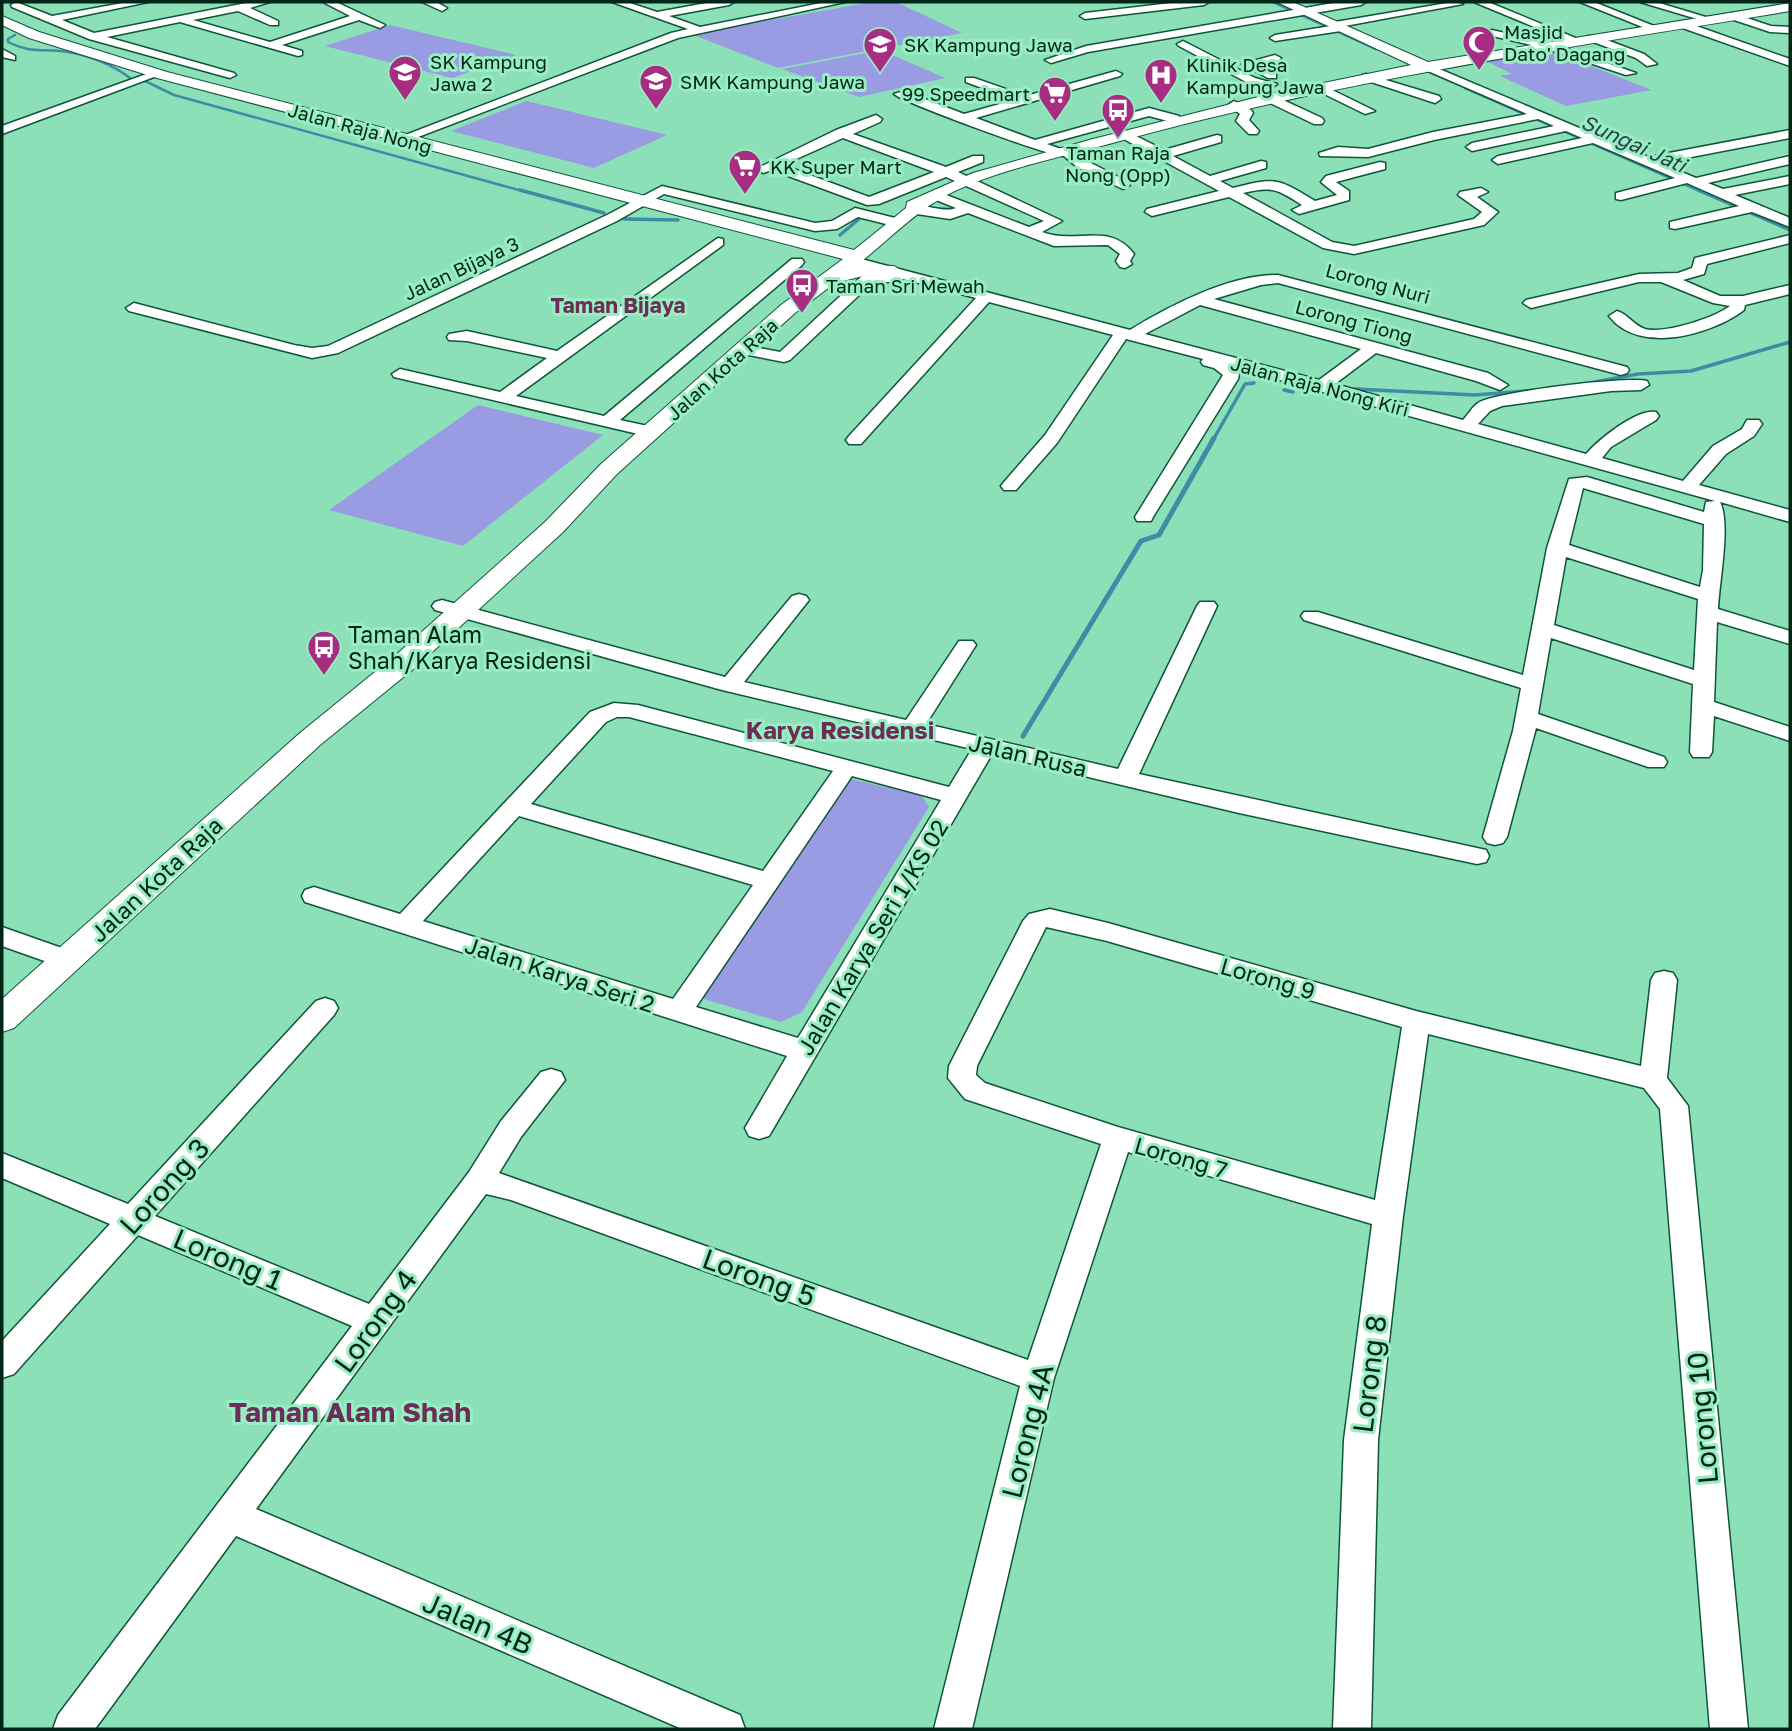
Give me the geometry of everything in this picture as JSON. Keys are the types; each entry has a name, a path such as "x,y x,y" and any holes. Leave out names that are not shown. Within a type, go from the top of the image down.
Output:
{"main road":[{"path":"1278,2 1425,66"},
{"name":"Jalan Kota Raja","path":"2,1019 310,739 407,660 451,608 554,527 609,469 788,309 798,304 817,282 893,221 915,211 933,196 970,181 1062,152 1234,105 1270,91 1295,92 1452,61 1696,22 1732,11 1759,12 1790,7"},
{"name":"Jalan Raja Nong","path":"5,25 159,74 848,257"},
{"path":"1393,51 1426,60 1452,61"},
{"path":"1393,51 1404,59 1395,72"},
{"path":"1395,72 1452,77"},
{"path":"370,131 429,128"},
{"path":"789,240 848,245 868,236 933,196"},
{"path":"848,257 868,236"},
{"path":"789,240 814,258 817,282 858,270 894,272"}],"street":[{"path":"2,7 32,2"},
{"path":"48,20 143,2"},
{"path":"61,43 264,2"},
{"path":"328,2 380,25"},
{"path":"427,2 442,8"},
{"path":"617,2 696,28"},
{"path":"656,15 729,2"},
{"path":"401,139 696,28 840,2"},
{"path":"1051,60 1086,48 1361,2"},
{"path":"1479,2 1577,41"},
{"path":"1585,2 1654,28"},
{"path":"1645,2 1711,19"},
{"path":"1275,38 1458,4"},
{"path":"16,5 93,37 230,75"},
{"path":"239,7 274,23"},
{"path":"1085,16 1206,7"},
{"path":"1187,16 1206,7"},
{"path":"1732,11 1790,37"},
{"path":"1759,12 1790,19"},
{"path":"271,45 359,16"},
{"path":"179,19 298,53"},
{"path":"1696,22 1790,52"},
{"path":"1681,24 1790,63"},
{"path":"1770,29 1790,30"},
{"path":"1492,33 1630,73"},
{"path":"1592,38 1640,56 1651,64"},
{"path":"1182,44 1270,91 1318,121"},
{"path":"1210,58 1230,54"},
{"path":"1270,91 1273,76 1248,64 1275,58"},
{"path":"2,130 159,74 197,66"},
{"path":"1425,66 1452,77 1491,101 1647,161 1685,181 1723,193 1747,209 1790,223"},
{"path":"963,118 1116,74"},
{"path":"1366,77 1435,99"},
{"path":"970,80 1026,100"},
{"path":"1318,87 1369,111"},
{"path":"1295,92 1345,112"},
{"path":"900,94 1062,152 1123,186"},
{"path":"1234,105 1247,113 1241,121 1253,131"},
{"path":"1034,144 1153,111 1175,119"},
{"path":"1325,153 1347,148 1368,153 1534,116"},
{"path":"755,172 876,119"},
{"path":"1472,147 1561,128"},
{"path":"840,134 970,181 1055,221 1030,232"},
{"path":"1125,134 1328,245 1353,250 1479,222 1489,216 1489,208 1465,195 1481,192"},
{"path":"1647,161 1790,134"},
{"path":"1165,154 1217,139"},
{"path":"1498,159 1588,140"},
{"path":"771,165 867,201 882,199 978,159"},
{"path":"1620,196 1790,160"},
{"path":"1209,180 1261,165"},
{"path":"1274,215 1344,197 1344,194 1328,181 1380,166"},
{"path":"1723,193 1790,180"},
{"path":"1152,212 1252,186 1274,184 1314,206"},
{"name":"Jalan Bijaya 3","path":"134,308 312,354 332,350 643,202 662,190 814,227 828,228 841,224 855,212 893,221"},
{"path":"933,196 969,207 1054,242 1065,244 1093,238 1105,239 1126,250 1123,261 1125,264"},
{"path":"915,211 950,215 969,207"},
{"path":"1675,225 1747,209"},
{"path":"1531,303 1639,278 1689,275 1699,271 1700,261 1790,239"},
{"path":"502,398 718,243"},
{"path":"848,257 917,277"},
{"name":"Jalan Raja Nong Kiri","path":"848,257 1126,337 1322,386 1790,516"},
{"path":"607,422 797,262"},
{"path":"744,350 785,357 868,278 888,276 1126,337 1216,364 1231,374 1143,517"},
{"path":"1661,277 1718,300 1734,302 1790,290"},
{"name":"Lorong Nuri","path":"1126,337 1162,315 1196,299 1257,281 1278,279 1620,370"},
{"name":"Lorong Tiong","path":"1196,299 1482,377 1500,385"},
{"path":"855,440 982,301"},
{"path":"1617,316 1635,333 1651,337 1728,315 1739,307 1734,302"},
{"path":"455,337 467,336 559,356"},
{"path":"1010,485 1051,439 1126,337"},
{"path":"1322,386 1371,348"},
{"path":"400,374 651,432"},
{"path":"1466,426 1484,407 1499,401 1611,386 1641,386"},
{"path":"1590,461 1605,443 1650,416"},
{"path":"1687,488 1710,459 1732,441 1746,435 1753,424"},
{"path":"1495,837 1526,717 1557,548 1575,483 1587,482 1714,522"},
{"path":"1701,752 1708,604 1713,570 1712,495"},
{"path":"1557,548 1708,604 1790,638"},
{"path":"730,685 799,600"},
{"path":"1126,777 1207,606"},
{"name":"Jalan Rusa","path":"451,608 730,685 1239,805 1477,856"},
{"path":"1311,616 1533,685"},
{"path":"1542,628 1705,681"},
{"path":"912,728 966,645"},
{"path":"1704,706 1790,734"},
{"path":"405,925 598,717 614,710 631,710 955,796"},
{"path":"1526,717 1656,762"},
{"name":"Jalan Karya Seri 1/KS 02","path":"760,1128 985,746"},
{"path":"679,1011 847,767"},
{"path":"515,807 769,881"},
{"name":"Jalan Karya Seri 2","path":"314,896 805,1051"},
{"name":"Lorong 9","path":"975,1091 962,1078 963,1066 1032,928 1038,920 1050,918 1108,932 1416,1021 1653,1080"},
{"path":"2,936 67,960"},
{"path":"1653,1080 1664,980"},
{"name":"Lorong 3","path":"2,1364 325,1008"},
{"name":"Lorong 8","path":"1352,1729 1361,1440 1388,1216 1416,1021"},
{"name":"Lorong 4","path":"72,1729 376,1321 479,1180 511,1129 551,1080"},
{"name":"Lorong 10","path":"1653,1080 1674,1106 1729,1729"},
{"name":"Lorong 7","path":"975,1091 1118,1138 1388,1216"},
{"name":"Lorong 4A","path":"953,1729 1038,1378 1118,1138"},
{"name":"Lorong 1","path":"2,1165 376,1321"},
{"name":"Lorong 5","path":"479,1180 513,1188 1038,1378"},
{"name":"Jalan 4B","path":"231,1516 726,1729"}],"shaded area":[{"path":"872,2 896,2 962,33 778,68 691,34"},
{"path":"390,25 516,55 452,78 325,46"},
{"path":"881,50 945,78 859,97 782,69"},
{"path":"1555,52 1652,90 1566,106 1500,76 1512,74 1488,62"},
{"path":"526,101 667,135 594,168 451,131"},
{"path":"478,405 603,435 463,546 329,510"},
{"path":"847,778 922,796 929,807 802,1012 781,1022 694,996"}],"waterway":[{"name":"Sungai Jati","path":"1273,2 1376,49"},
{"path":"15,35 8,39 8,42 16,46 85,56 109,65 130,78"},
{"path":"145,81 174,95 526,192"},
{"name":"Sungai Jati","path":"1465,88 1702,192"},
{"path":"520,190 604,213"},
{"name":"Sungai Jati","path":"1698,190 1790,230"},
{"path":"624,219 678,220"},
{"path":"840,235 859,219"},
{"path":"1584,384 1638,374 1691,371 1790,342"},
{"path":"1213,440 1245,384 1254,383"},
{"path":"1355,389 1475,395 1538,390"},
{"path":"1284,390 1293,392"},
{"path":"1023,736 1141,541 1159,535 1214,438"}],"place":[{"name":"Masjid Dato' Dagang","path":"1479,72"},
{"name":"SK Kampung Jawa","path":"880,74"},
{"name":"SK Kampung Jawa 2","path":"405,102"},
{"name":"Klinik Desa Kampung Jawa","path":"1161,105"},
{"name":"SMK Kampung Jawa","path":"656,111"},
{"name":"99 Speedmart","path":"1055,123"},
{"name":"Taman Raja Nong (Opp)","path":"1118,140"},
{"name":"KK Super Mart","path":"745,196"},
{"name":"Taman Sri Mewah","path":"802,315"},
{"name":"Taman Alam Shah/Karya Residensi","path":"324,677"}],"district":[{"name":"Taman Bijaya","path":"618,305"},
{"name":"Karya Residensi","path":"840,729"},
{"name":"Taman Alam Shah","path":"350,1411"}]}
